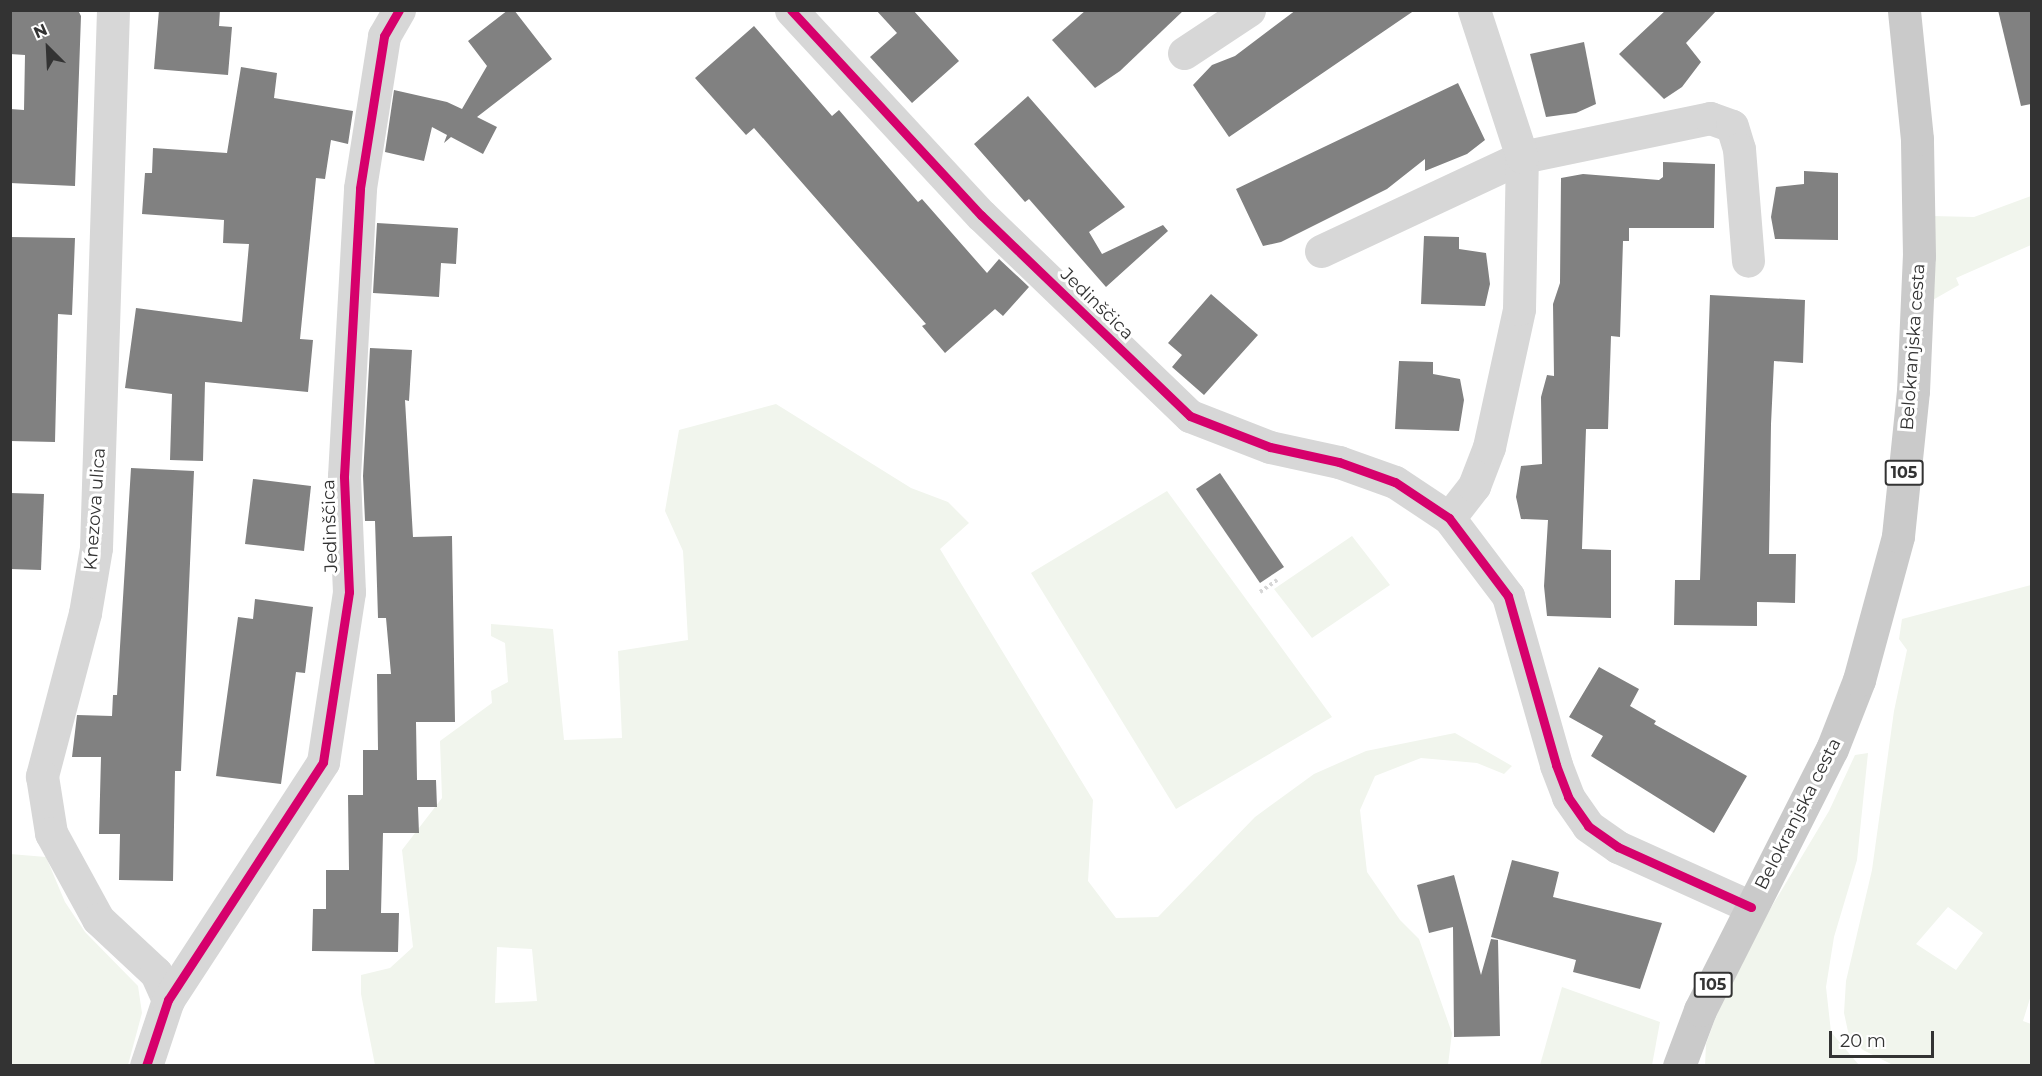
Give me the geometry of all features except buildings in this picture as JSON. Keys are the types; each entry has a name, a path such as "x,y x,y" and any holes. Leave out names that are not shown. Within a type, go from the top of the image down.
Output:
{"main road":[{"name":"Belokranjska cesta","path":"1751,907 1832,749 1859,680 1898,536 1913,391 1919,256 1917,139 1904,10"},
{"name":"105","path":"1679,1065 1700,1010 1751,907"}],"street":[{"name":"Knezova ulica","path":"113,10 96,548 85,613 42,776 51,833 98,920 156,973 168,1000"},
{"name":"Jedinščica","path":"168,1000 322,762 349,592 344,476 360,188 384,36 399,10"},
{"name":"Jedinščica","path":"791,10 981,215 1190,416 1270,447 1339,462 1395,482 1449,518 1508,596 1556,765 1568,797 1588,825 1618,847 1751,907"},
{"path":"1184,53 1249,10"},
{"path":"1449,518 1474,486 1489,447 1519,309 1522,157 1474,10"},
{"path":"1321,251 1522,157 1710,118 1732,126 1740,149 1748,261"},
{"path":"146,1065 168,1000"}],"path":[{"path":"1260,592 1277,580"}],"shaded area":[{"path":"2031,196 2031,245 1956,278 1959,285 1931,301 1932,216 1974,217"},
{"path":"776,404 911,488 948,502 969,523 940,549 1093,800 1088,881 1116,918 1158,917 1255,817 1314,774 1366,751 1455,733 1512,766 1504,774 1477,763 1421,758 1375,776 1360,810 1367,872 1400,920 1419,939 1452,1033 1448,1065 375,1065 361,994 361,975 390,968 413,947 402,850 442,798 440,741 492,703 491,691 508,682 505,643 491,636 491,624 553,629 564,740 622,738 618,651 688,640 683,551 665,511 679,430","holes":["497,947 532,949 537,1001 495,1003"]},
{"path":"1167,491 1332,717 1176,809 1031,573"},
{"path":"1352,536 1390,585 1312,638 1274,589"},
{"path":"2031,585 2032,992 2023,1021 2031,1024 2031,1065 1893,1065 1863,1050 1849,1036 1844,1013 1846,981 1872,870 1894,711 1907,650 1899,639 1902,619","holes":["1948,907 1983,933 1956,970 1916,944"]},
{"path":"1868,753 1857,860 1834,937 1826,987 1831,1032 1859,1065 1705,1066 1706,1044 1732,973 1829,811 1855,755"},
{"path":"10,854 46,857 65,902 85,932 138,986 142,1013 128,1065 11,1065"},
{"path":"1562,987 1660,1022 1652,1065 1540,1065"}],"cycle path":[{"path":"146,1066 168,1000 323,762 349,592 344,476 360,188 384,36 399,10"},
{"path":"791,10 981,215 1190,416 1270,447 1339,462 1395,482 1449,518 1508,596 1556,765 1568,797 1588,826 1618,847 1751,907"}]}
